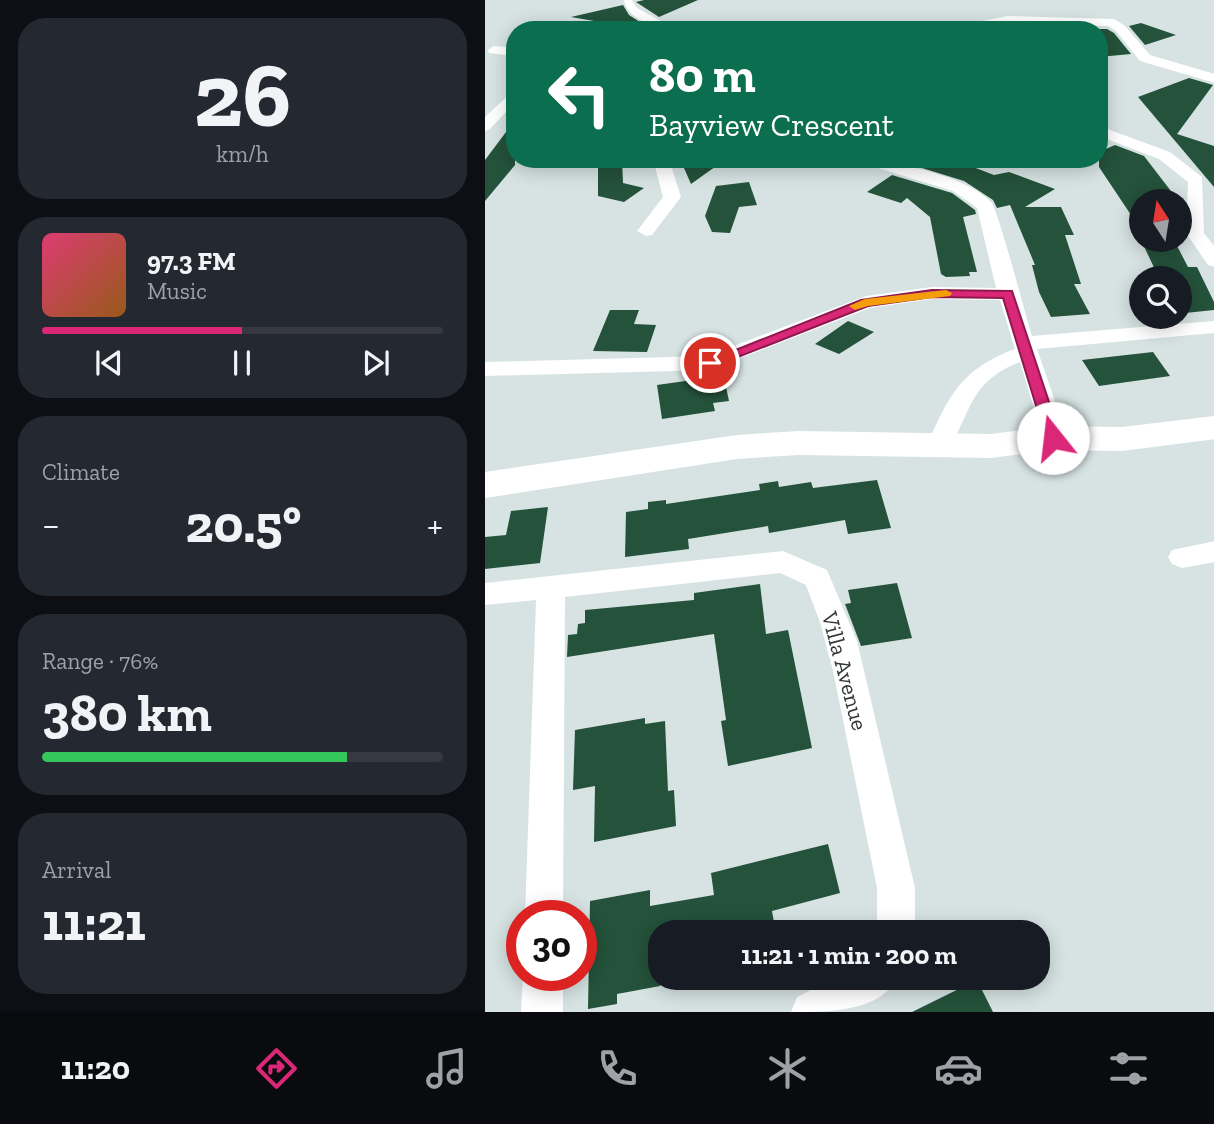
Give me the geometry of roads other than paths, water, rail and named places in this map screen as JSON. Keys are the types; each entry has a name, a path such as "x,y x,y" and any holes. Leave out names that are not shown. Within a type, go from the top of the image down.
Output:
{"highway":[{"path":"485,503 641,476 839,466 987,468 1122,439 1214,427"},
{"path":"485,485 737,447 798,443 991,446 1145,461 1214,451"}],"street":[{"path":"628,2 633,10 654,21"},
{"path":"1002,21 1059,21"},
{"path":"1108,22 1119,25 1138,53 1145,58 1213,76"},
{"path":"494,50 506,51"},
{"path":"485,126 506,103"},
{"path":"1108,134 1171,159 1188,171 1196,181 1195,233 1214,261"},
{"path":"646,231 672,197 664,168"},
{"path":"890,168 959,187 985,206 1008,294 1058,451"},
{"path":"485,369 710,363 865,302 932,293 1008,294"},
{"path":"939,445 963,390 982,370 1027,347 1214,327"},
{"path":"1181,557 1214,551"},
{"name":"Villa Avenue","path":"485,594 783,562 817,578 842,641 896,888 896,920"},
{"path":"544,900 551,588"},
{"path":"812,1012 854,990"},
{"path":"542,1012 543,991"}]}
